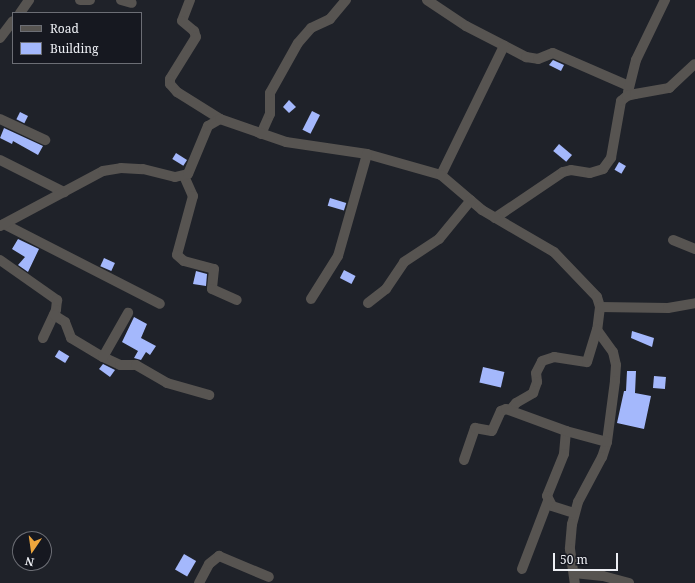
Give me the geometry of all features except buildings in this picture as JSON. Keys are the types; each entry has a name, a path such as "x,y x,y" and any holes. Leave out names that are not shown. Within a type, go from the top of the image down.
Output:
{"street":[{"path":"21,12 29,0"},
{"path":"80,0 90,0"},
{"path":"121,0 132,3"},
{"path":"190,0 182,20 194,31 196,37 170,79 170,84 178,92 220,119 261,134 313,148 367,154 441,175 495,218 554,252 589,286 597,297 600,307 597,330 587,362 583,363 554,357 542,361 536,373 537,382 533,392 516,403 511,410"},
{"path":"261,134 270,114 270,93 298,43 311,28 330,19 346,0"},
{"path":"427,0 466,26 532,59 553,53 628,91 669,88 695,64"},
{"path":"495,218 563,172 596,172 607,165 611,158 618,108 628,91 636,60 665,0"},
{"path":"0,38 12,22"},
{"path":"441,175 504,46"},
{"path":"0,119 45,140"},
{"path":"184,176 194,166 208,126 220,119"},
{"path":"311,299 338,256 367,154"},
{"path":"0,160 64,192"},
{"path":"2,225 64,192 90,176 121,168 184,176"},
{"path":"184,176 193,196 177,255 184,261 214,269 212,289 236,300"},
{"path":"368,303 386,289 404,262 439,239 471,200"},
{"path":"2,225 160,304"},
{"path":"673,240 695,249"},
{"path":"0,260 56,300 54,315 43,338"},
{"path":"600,307 668,308 695,303"},
{"path":"103,357 128,313"},
{"path":"54,315 65,322 71,338 103,357 120,365 136,365 167,383 209,395"},
{"path":"597,330 612,352 616,365 607,442 602,457 574,514 570,536 574,578 629,583"},
{"path":"464,460 475,428 492,430 502,411 511,410 566,431 607,442"},
{"path":"522,569 548,501 547,496 566,445 566,431"},
{"path":"548,501 552,506 574,514"},
{"path":"199,583 209,564 219,556 269,577"}]}
